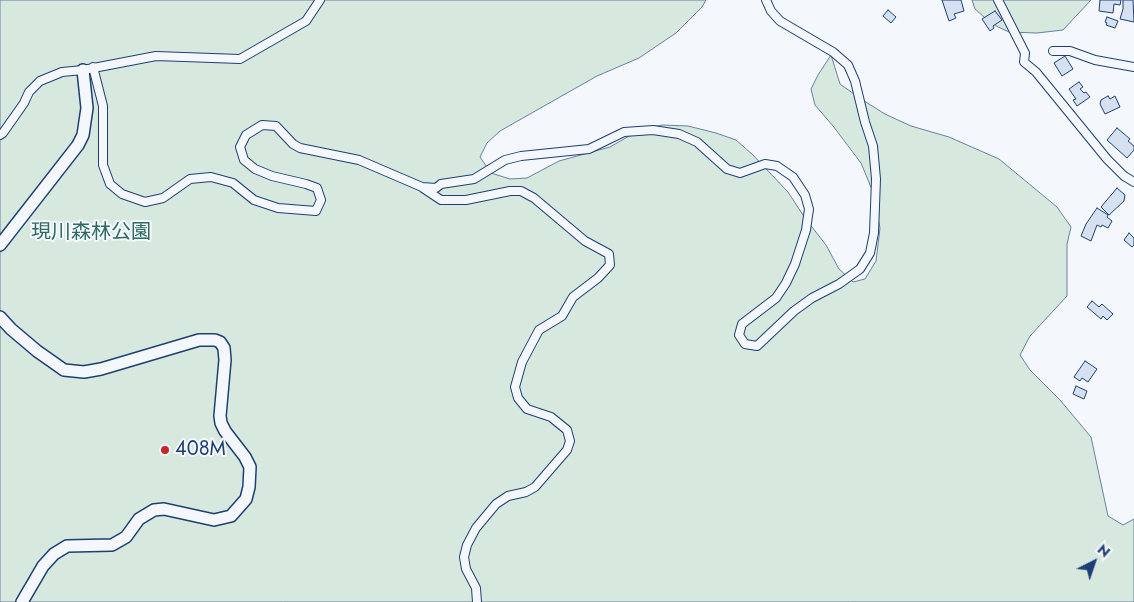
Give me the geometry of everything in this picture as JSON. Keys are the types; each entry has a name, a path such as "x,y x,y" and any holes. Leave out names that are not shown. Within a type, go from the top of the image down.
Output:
{"street":[{"path":"0,134 3,133 29,92 40,81 62,72 156,56 240,59 306,21 320,0"},
{"path":"422,187 436,188 441,184 474,179 505,160 521,156 589,149 624,132 653,130 679,134 696,142 727,169 740,173 765,164 777,166 793,177 805,195 809,209 806,230 795,264 786,283 776,298 742,324 740,335 745,344 757,346 794,310 839,284 860,269 870,253 874,233 876,179 873,146 855,81 848,65 833,52 780,21 771,11 766,0"},
{"path":"998,0 1025,53 1024,62 1036,72 1107,159 1124,176 1134,182"},
{"path":"1052,51 1070,51 1095,60 1134,67"},
{"path":"88,68 103,106 103,165 110,184 122,194 134,199 145,202 163,198 190,180 211,177 233,183 254,200 278,208 316,211 320,200 317,188 272,176 255,169 244,160 240,147 246,135 262,124 276,126 293,144 300,148 359,160 422,187 441,200 466,200 521,191 534,198 585,241 609,254 610,266 574,297 562,316 539,330 522,362 515,387 518,398 527,409 551,417 567,430 570,441 567,450 536,487 526,492 508,496 496,504 476,528 467,545 464,557 466,569 476,588 477,602"},
{"path":"0,245 80,140 87,108 88,68"},
{"path":"0,317 37,351 64,370 84,372 199,340 215,340 220,342 224,348 225,360 221,423 250,467 246,499 231,516 214,520 164,510 154,510 139,519 126,537 112,546 67,546 54,554 43,566 22,602"}],"green space":[{"name":"現川森林公園","path":"0,0 706,0 702,7 676,33 639,58 597,76 500,131 487,143 480,157 491,173 510,179 527,178 559,161 610,147 643,128 663,125 688,126 716,133 736,140 788,192 826,245 839,269 853,282 865,279 876,261 880,228 873,192 861,163 815,105 811,89 831,55 840,84 885,114 911,126 949,137 999,159 1057,207 1071,227 1067,244 1067,296 1030,336 1020,355 1030,370 1060,400 1091,437 1108,516 1123,525 1134,519 1134,602 0,602"},
{"path":"972,0 1091,0 1063,30 1037,33 1009,32 992,24 975,9"}],"building":[{"path":"942,0 961,0 964,11 954,14 956,18 949,21"},
{"path":"1100,0 1121,0 1120,5 1114,4 1113,13 1099,11"},
{"path":"1123,0 1133,0 1134,22 1120,19"},
{"path":"888,10 896,17 891,23 883,16"},
{"path":"995,11 1002,20 993,26 994,28 990,31 982,19"},
{"path":"1107,17 1118,21 1115,28 1106,25"},
{"path":"1065,56 1073,69 1062,76 1054,63"},
{"path":"1079,82 1083,87 1080,89 1090,97 1077,106 1073,100 1076,99 1069,89"},
{"path":"1108,96 1110,99 1115,96 1120,107 1105,114 1100,104 1101,100"},
{"path":"1117,128 1130,139 1128,141 1134,146 1134,150 1127,158 1107,140"},
{"path":"1117,188 1125,195 1124,201 1109,215 1101,207"},
{"path":"1097,208 1108,215 1107,217 1112,221 1108,228 1097,225 1091,241 1081,236 1086,224"},
{"path":"1129,233 1134,238 1134,245 1132,247 1124,240"},
{"path":"1092,301 1099,307 1102,304 1113,314 1107,320 1103,316 1101,319 1087,307"},
{"path":"1085,361 1097,369 1088,382 1082,378 1080,381 1074,377"},
{"path":"1076,386 1087,391 1084,399 1073,394"}],"place":[{"name":"408M","path":"165,450"}]}
